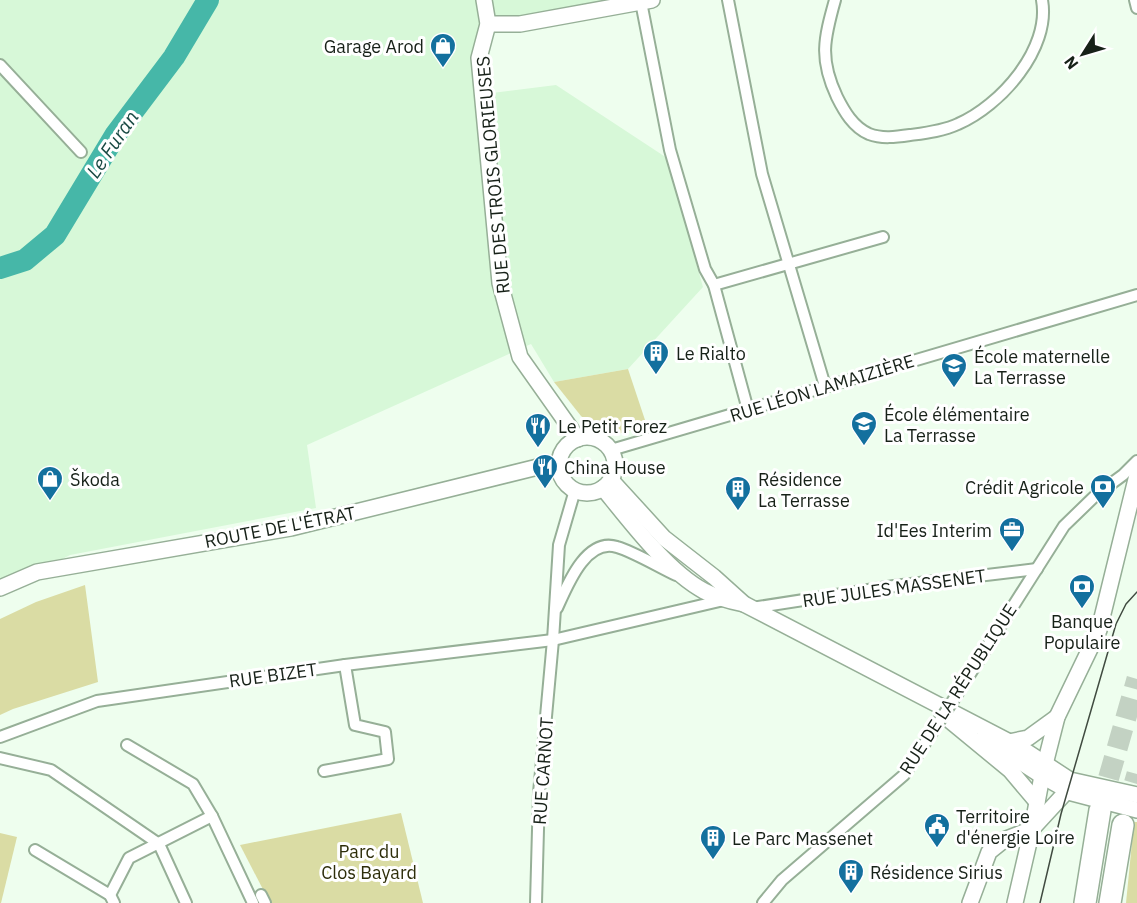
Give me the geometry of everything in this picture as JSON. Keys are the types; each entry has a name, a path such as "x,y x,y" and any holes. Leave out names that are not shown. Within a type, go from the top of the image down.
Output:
{"highway":[{"path":"1085,903 1100,810"},
{"path":"1110,903 1130,818"}],"main road":[{"name":"RUE DES TROIS GLORIEUSES","path":"484,0 488,24 479,58 500,283 520,357 578,438"},
{"path":"488,24 520,24 646,1"},
{"path":"591,437 599,439 611,450 616,466 607,484 590,493 575,490 564,480 560,466 563,451 568,444 578,438 591,437"},
{"name":"ROUTE DE L'ÉTRAT","path":"0,588 37,572 291,528 546,465 560,466"},
{"path":"1015,903 1043,770 1058,717 1098,630 1137,476"},
{"path":"607,484 654,548 686,580 724,600 748,606"},
{"path":"607,484 664,538 748,606 1009,742 1067,790 1130,818"},
{"path":"912,691 1043,770 1070,780 1137,795"},
{"path":"926,700 1010,770 1037,802"},
{"path":"1009,742 1028,738 1058,717"},
{"path":"970,903 989,852 1004,840 1032,830 1067,790"}],"street":[{"path":"728,0 762,174 825,386"},
{"path":"835,0 825,40 825,60 830,82 846,113 855,124 868,133 881,137 895,137 941,129 961,123 1005,92 1025,67 1034,51 1041,27 1042,0"},
{"path":"1136,0 1137,8"},
{"path":"646,1 670,150 705,269 714,285 748,410"},
{"path":"0,65 81,152"},
{"path":"714,285 883,237"},
{"name":"RUE LÉON LAMAIZIÈRE","path":"611,450 1137,295"},
{"name":"RUE DE LA RÉPUBLIQUE","path":"763,903 782,880 904,775 1064,526 1097,494 1123,475 1137,461"},
{"name":"RUE CARNOT","path":"536,903 539,793 559,545 575,490"},
{"path":"554,613 580,563 602,546 616,546 686,580"},
{"name":"RUE JULES MASSENET","path":"748,606 1036,569"},
{"path":"553,640 724,600"},
{"name":"RUE BIZET","path":"0,737 97,701 345,665 553,640"},
{"path":"324,771 388,759 385,732 355,725 345,665"},
{"path":"127,745 193,784 212,816 253,903"},
{"path":"0,758 51,770 159,843 186,903"},
{"path":"35,850 112,899 129,858 212,816"}],"shaded area":[{"path":"0,0 619,0 485,28 492,93 556,85 667,158 703,287 628,369 554,382 531,344 307,445 316,508 70,555 0,592"}],"green space":[{"path":"628,369 647,426 618,434 590,424 554,382"},
{"path":"85,585 98,682 0,715 0,619 36,602"},
{"name":"Parc du Clos Bayard","path":"401,813 423,903 270,903 240,845"},
{"path":"1134,822 1137,822 1137,903 1126,903"},
{"path":"0,833 17,837 1,903 0,903"}],"waterway":[{"name":"Le Furan","path":"0,268 25,260 55,235 116,134 174,57 208,0"}],"tunnel":[{"path":"1100,808 1137,679"},
{"path":"1126,813 1137,774"}],"tram line":[{"path":"1040,903 1061,814 1116,624 1126,604 1137,592"}],"place":[{"name":"Garage Arod","path":"443,69"},
{"name":"Le Rialto","path":"656,376"},
{"name":"École maternelle La Terrasse","path":"954,389"},
{"name":"École élémentaire La Terrasse","path":"864,447"},
{"name":"Le Petit Forez","path":"538,449"},
{"name":"China House","path":"545,490"},
{"name":"Škoda","path":"50,502"},
{"name":"Crédit Agricole","path":"1103,510"},
{"name":"Résidence La Terrasse","path":"738,512"},
{"name":"Id'Ees Interim","path":"1012,553"},
{"name":"Banque Populaire","path":"1082,610"},
{"name":"Territoire d'énergie Loire","path":"937,849"},
{"name":"Le Parc Massenet","path":"713,861"},
{"name":"Résidence Sirius","path":"851,895"}]}
